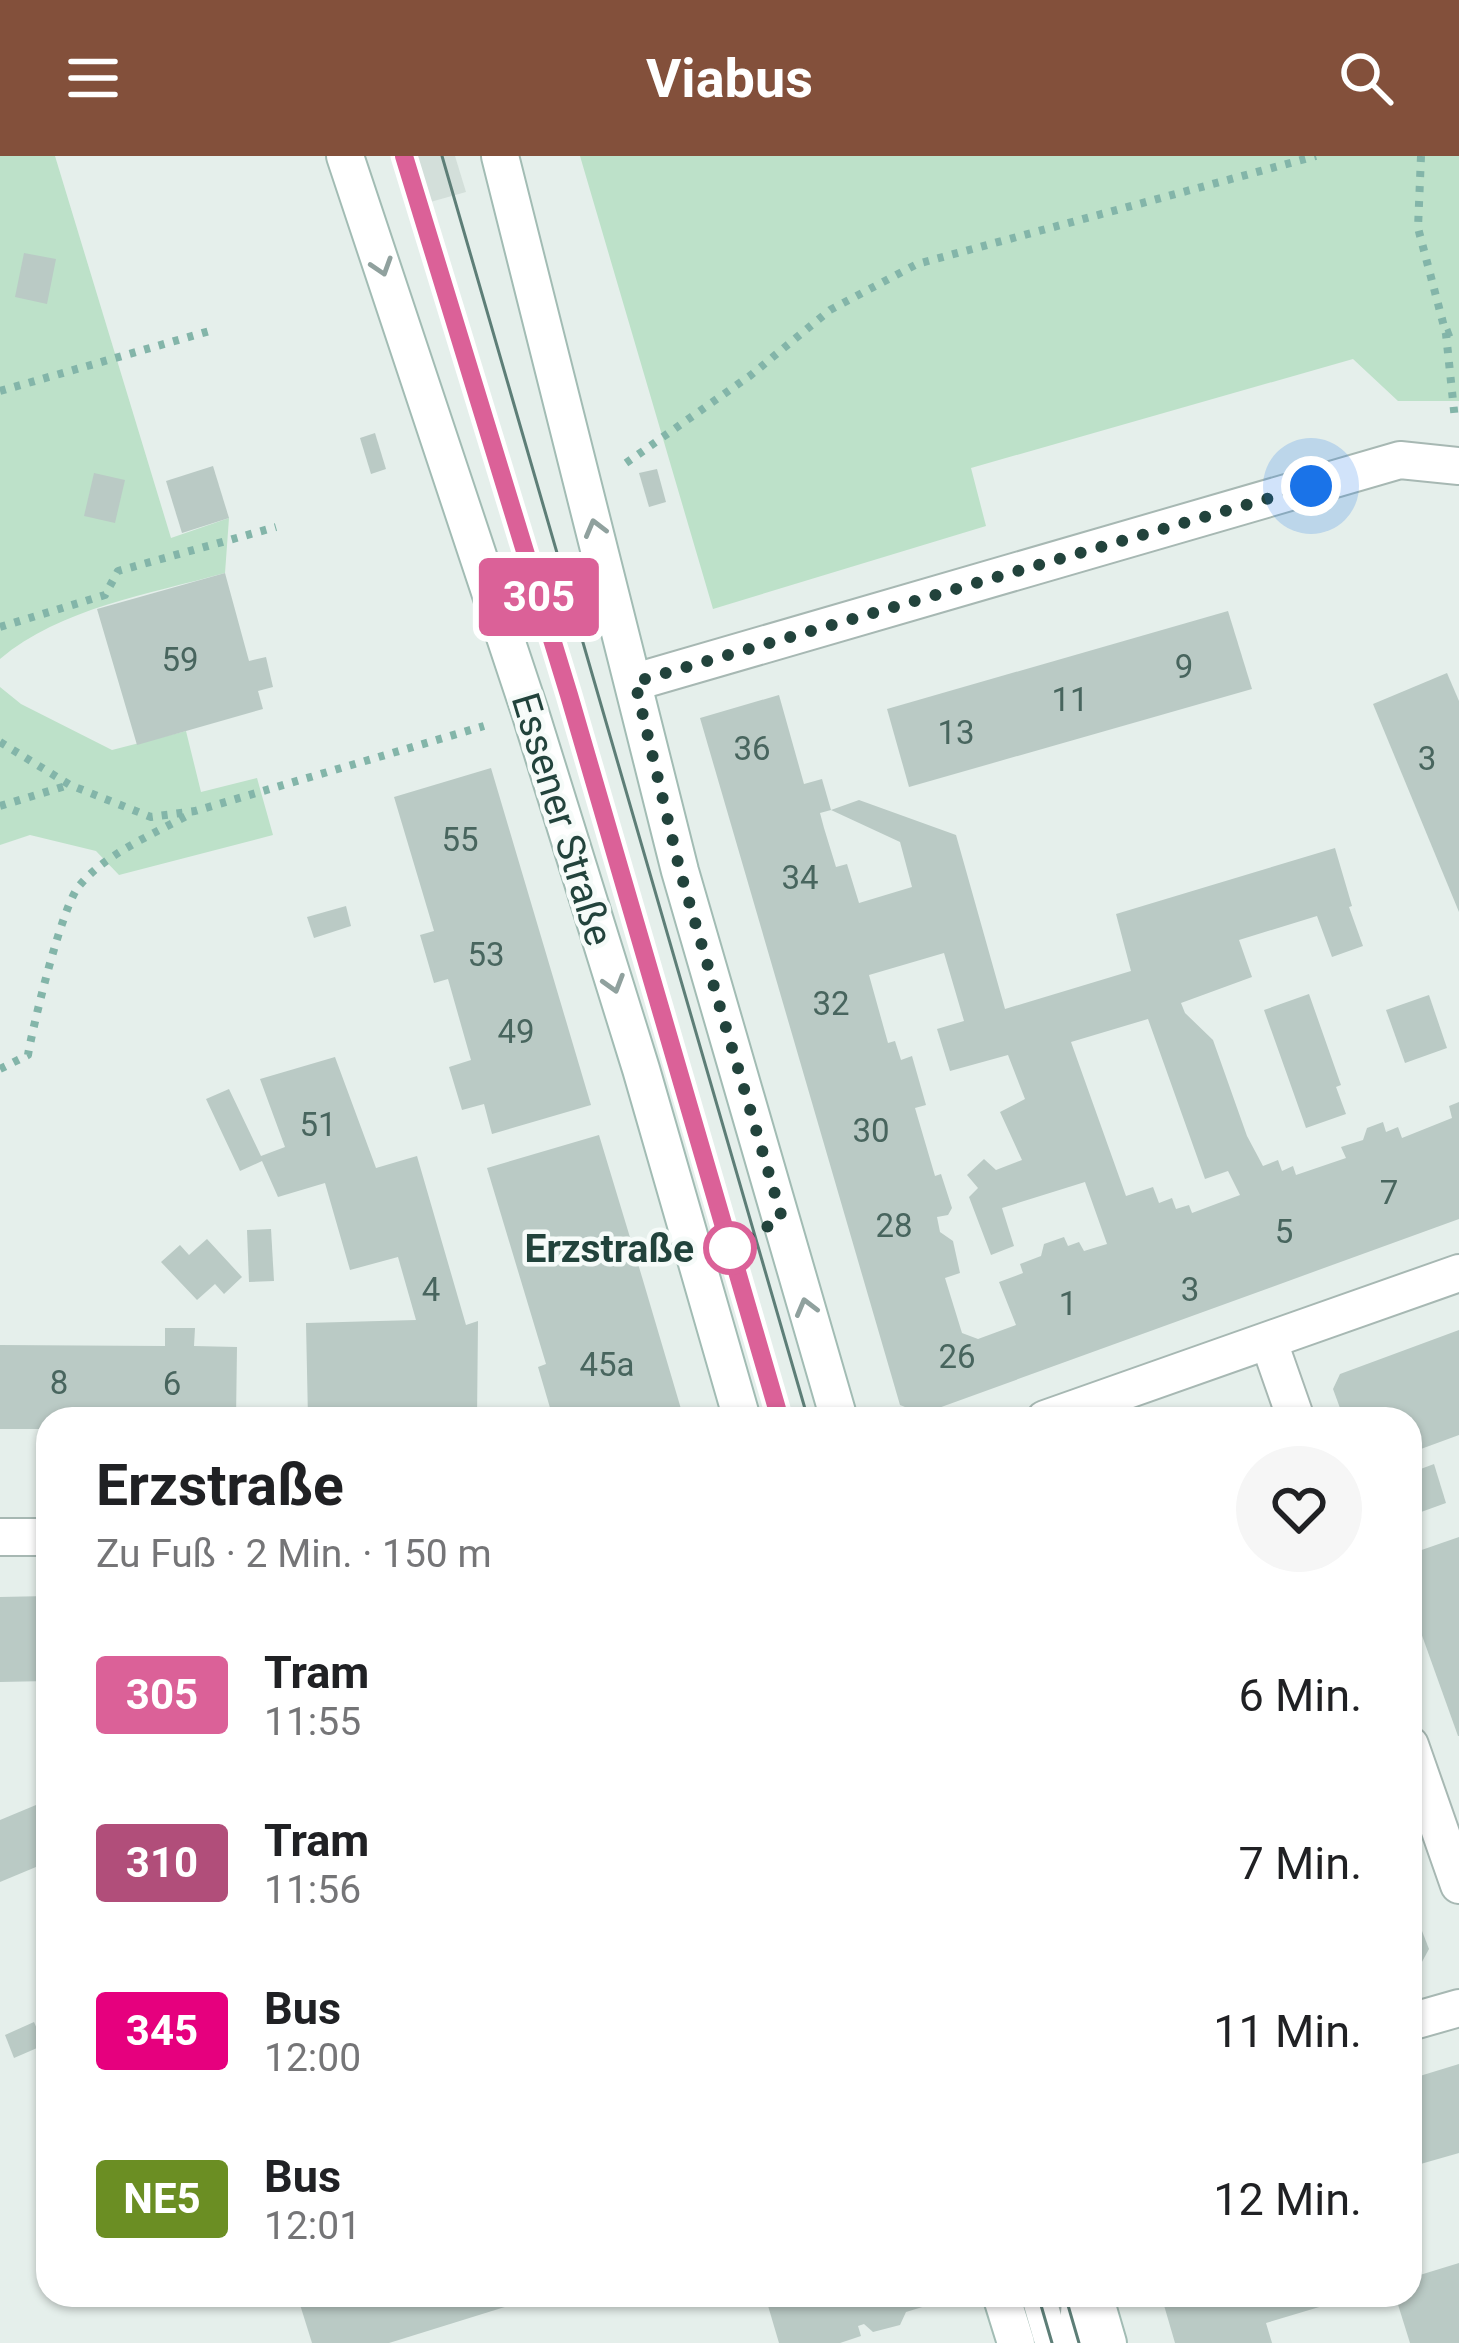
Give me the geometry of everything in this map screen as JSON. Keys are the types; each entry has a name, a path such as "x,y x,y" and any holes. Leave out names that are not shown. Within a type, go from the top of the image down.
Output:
{"main road":[{"name":"Essener Straße","path":"345,156 530,712 641,1069 739,1407"},
{"path":"500,156 680,871 836,1407"},
{"path":"635,682 1400,460 1458,452"},
{"path":"1080,1407 1459,1273"},
{"path":"1269,1342 1292,1407"},
{"path":"0,1537 36,1537"},
{"path":"1422,1779 1459,1885"},
{"path":"1422,2019 1459,2008"},
{"path":"1005,2307 1016,2343"},
{"path":"1098,2307 1108,2343"}],"lane":[{"path":"1042,2307 1052,2343"},
{"path":"1077,2307 1079,2343"}],"path":[{"path":"661,441 751,376 830,310 917,264 1316,156"},
{"path":"1421,156 1418,228 1446,334 1458,452"},
{"path":"1446,334 1459,329"},
{"path":"0,391 213,330"},
{"path":"0,627 105,595 118,571 276,527"},
{"path":"0,742 70,785 151,817 195,811 530,712"},
{"path":"0,806 70,785"},
{"path":"0,1069 28,1055 35,1016 77,888 106,863 195,811"}],"shaded area":[{"path":"393,156 455,156 466,192 409,208"}],"green space":[{"path":"0,156 55,156 171,538 229,518 225,573 78,615 0,659"},
{"path":"580,156 1459,156 1459,401 1398,401 1353,359 971,468 986,526 713,609"},
{"path":"0,687 21,704 112,750 186,731 201,792 257,778 273,835 119,875 96,851 30,835 0,845"}],"building":[{"path":"24,253 56,259 47,304 15,297"},
{"path":"375,433 386,469 371,474 360,438"},
{"path":"213,466 229,518 182,533 166,481"},
{"path":"657,469 666,502 649,507 639,473"},
{"path":"94,473 125,480 115,523 84,516"},
{"path":"225,573 249,661 266,657 273,687 258,691 263,709 137,745 97,609"},
{"path":"1228,611 1252,689 909,787 887,709"},
{"path":"1447,673 1459,701 1459,912 1373,704"},
{"path":"779,695 804,784 822,779 831,810 859,800 956,835 1005,1009 1131,971 1116,914 1335,848 1363,946 1332,957 1317,916 1239,940 1252,977 1181,1003 1213,1040 1247,1136 1263,1166 1278,1160 1282,1171 1293,1166 1296,1175 1346,1158 1341,1147 1363,1140 1367,1128 1383,1122 1386,1132 1398,1127 1402,1138 1452,1118 1449,1106 1459,1102 1459,1219 941,1407 900,1405 700,718","holes":["831,810 900,842 912,887 859,903 847,864 836,867 820,813","944,953 964,1021 937,1029 950,1071 1008,1055 1025,1099 1000,1112 1022,1160 996,1170 984,1159 967,1175 978,1188 969,1197 991,1255 1014,1246 1002,1208 1085,1182 1107,1244 1084,1251 1079,1242 1068,1246 1064,1237 1044,1244 1041,1256 1020,1264 1023,1273 999,1282 1016,1325 978,1339 962,1333 945,1278 960,1273 953,1241 940,1232 937,1217 948,1215 952,1208 941,1174 935,1176 915,1108 926,1105 912,1056 901,1060 895,1041 888,1043 869,975","1148,1019 1205,1179 1228,1171 1240,1195 1192,1213 1189,1205 1176,1209 1172,1198 1159,1203 1153,1187 1126,1196 1071,1042"]},
{"path":"491,768 591,1105 492,1134 484,1104 462,1110 449,1067 471,1060 448,979 434,983 420,935 434,931 394,797"},
{"path":"346,906 351,926 314,938 307,917"},
{"path":"1309,994 1341,1085 1336,1087 1346,1114 1306,1128 1264,1010"},
{"path":"1429,995 1447,1048 1405,1063 1386,1010"},
{"path":"335,1057 376,1168 417,1156 466,1325 478,1321 477,1407 308,1407 306,1323 416,1320 398,1257 350,1270 325,1183 278,1197 262,1161 240,1171 206,1099 229,1089 261,1156 285,1147 260,1079"},
{"path":"599,1135 680,1407 550,1407 538,1367 546,1364 487,1168"},
{"path":"271,1229 274,1281 249,1282 247,1230"},
{"path":"207,1239 242,1277 224,1294 215,1284 197,1300 161,1262 180,1245 189,1255"},
{"path":"165,1328 195,1328 194,1346 237,1347 236,1407 36,1407 36,1429 0,1429 0,1345 165,1346"},
{"path":"1459,1330 1459,1435 1422,1449 1422,1407 1340,1407 1333,1389 1340,1374"},
{"path":"1434,1464 1446,1503 1422,1512 1422,1468"},
{"path":"1459,1537 1459,1736 1422,1636 1422,1550"},
{"path":"36,1596 36,1681 0,1682 0,1597"},
{"path":"36,1805 36,1867 0,1882 0,1820"},
{"path":"1422,1931 1429,1949 1422,1962"},
{"path":"34,2022 36,2048 14,2058 5,2035"},
{"path":"1459,2064 1459,2153 1422,2164 1422,2075"},
{"path":"1459,2263 1459,2343 1410,2343 1399,2307 1422,2307 1422,2274"},
{"path":"301,2307 505,2307 389,2343 312,2343"},
{"path":"768,2307 922,2307 906,2312 900,2325 873,2332 864,2324 858,2326 861,2336 840,2343 779,2343"},
{"path":"1164,2307 1319,2307 1266,2323 1272,2343 1175,2343"}],"tram line":[{"path":"404,156 569,695 777,1407"},
{"name":"305","path":"404,156 569,695 777,1407"},
{"path":"442,156 805,1407"},
{"path":"1042,2307 1052,2343"},
{"path":"1068,2307 1079,2343"}],"place":[{"name":"Erzstraße","path":"730,1248"}],"route":[{"path":"730,1248 782,1218 680,871 635,682 1311,486"}]}
